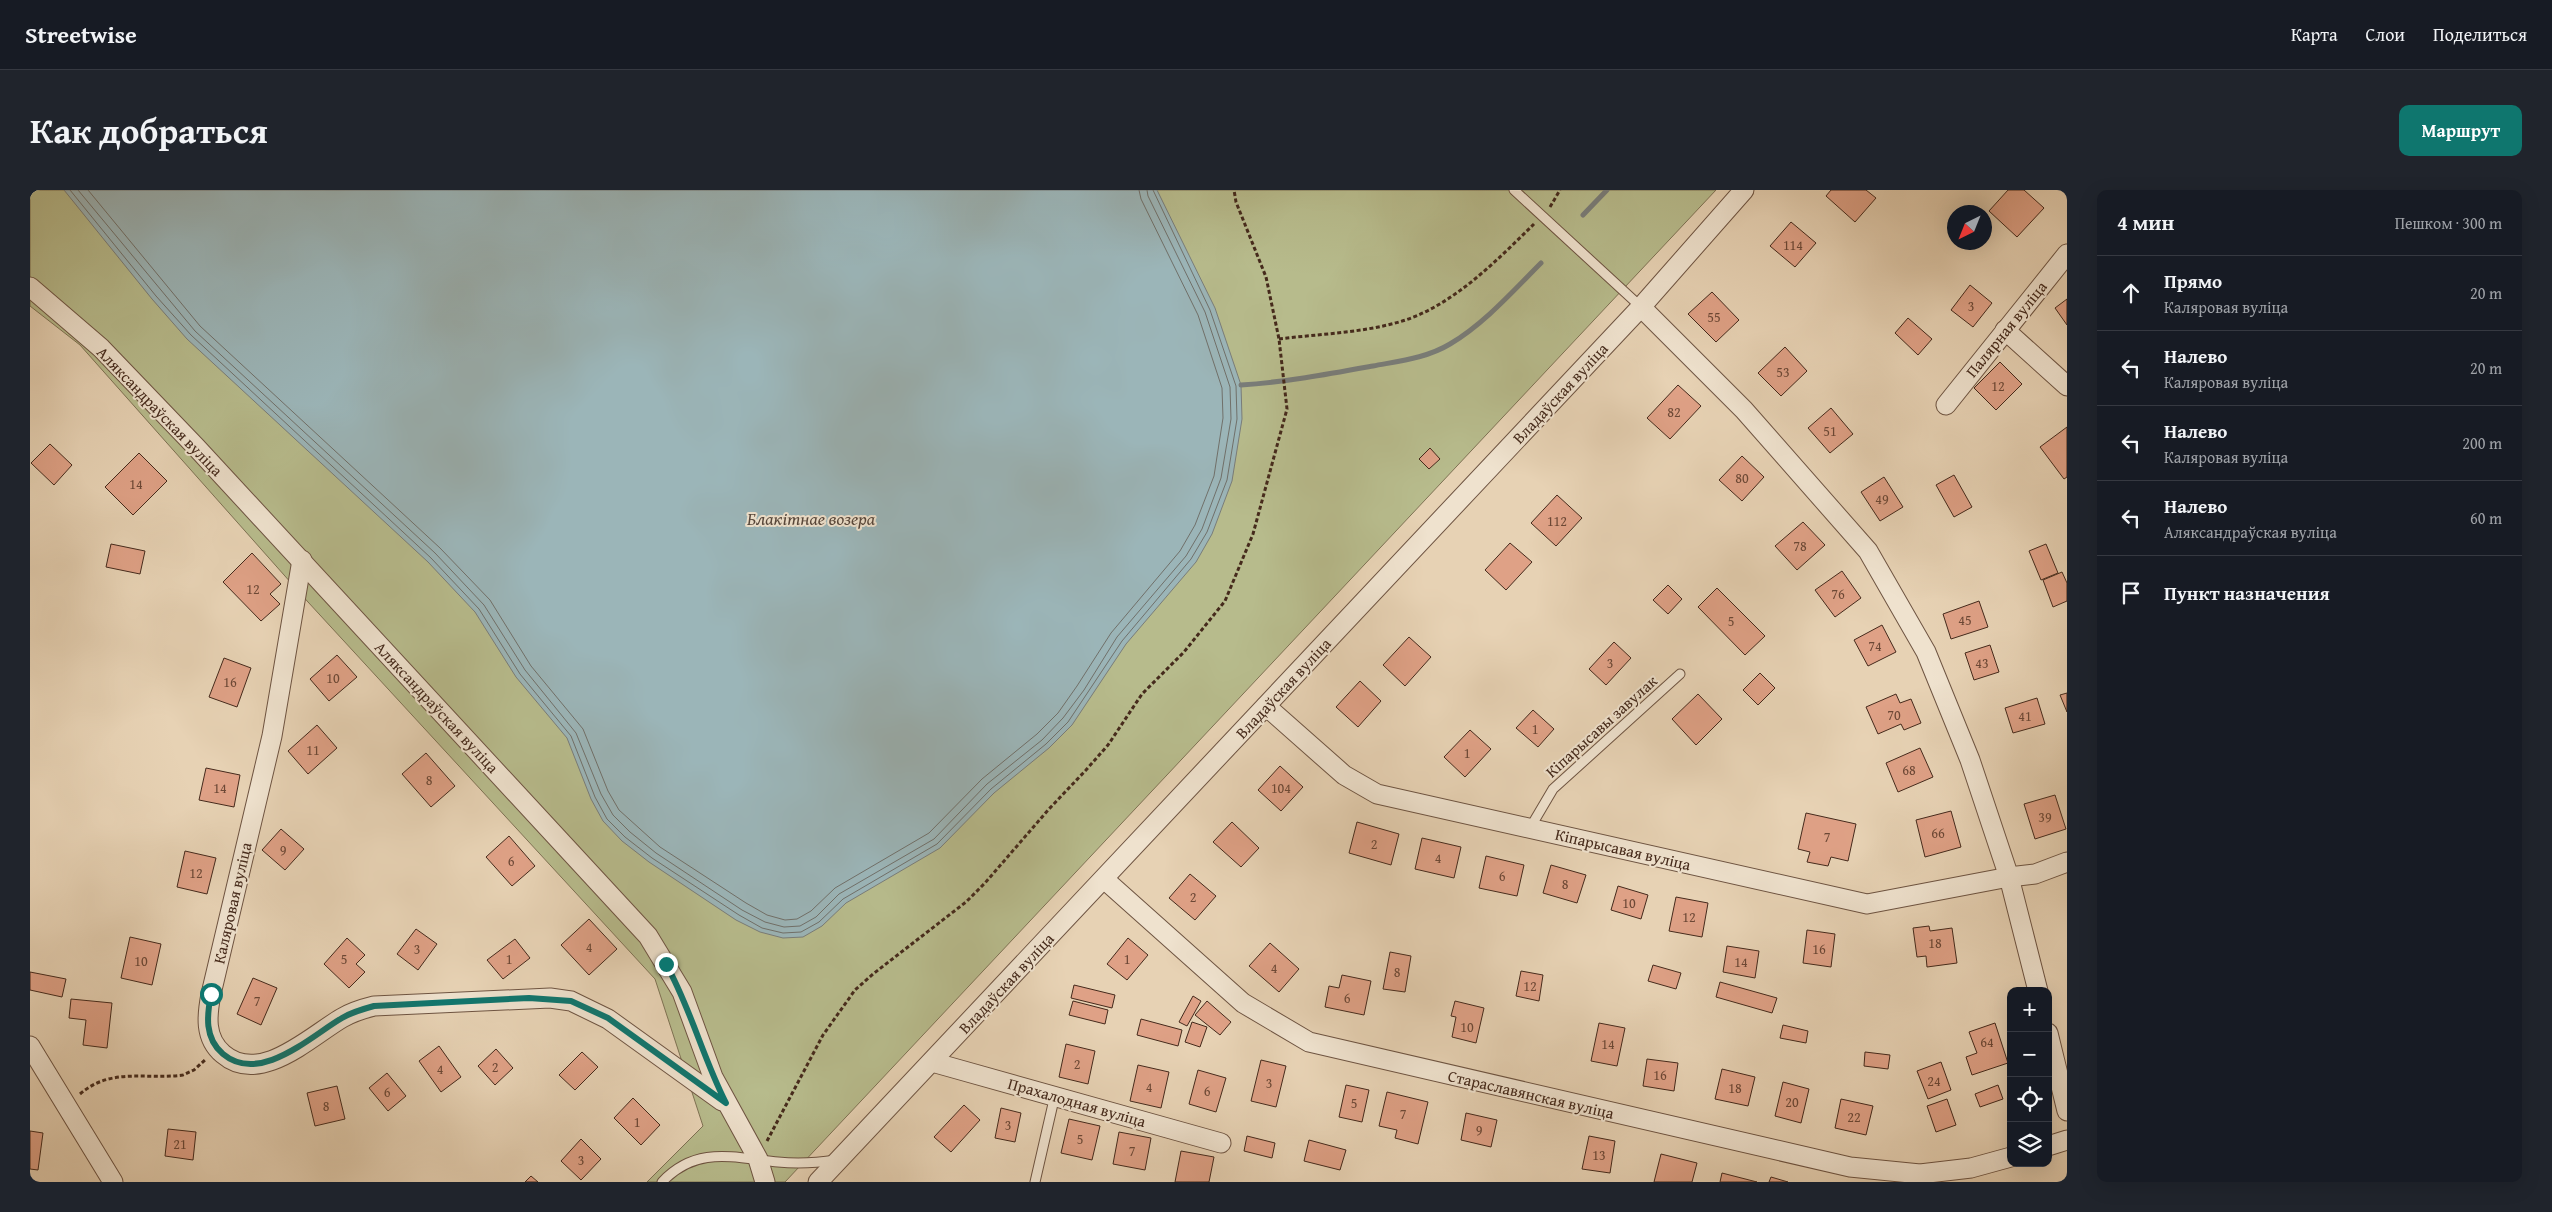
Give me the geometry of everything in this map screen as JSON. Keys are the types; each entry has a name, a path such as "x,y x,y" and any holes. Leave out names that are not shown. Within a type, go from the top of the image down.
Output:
{"street":[{"name":"Владаўская вуліца","path":"818,1182 1641,307 1744,190"},
{"name":"Палярная вуліца","path":"1946,405 2067,254"},
{"name":"Аляксандраўская вуліца","path":"30,287 107,355 302,560 648,936 682,992 713,1077 758,1159 765,1182"},
{"path":"1641,307 1744,410 1868,551 1926,652 1970,760 2009,877 2037,987"},
{"path":"2005,330 2067,386"},
{"name":"Каляровая вуліца","path":"216,1048 210,1038 208,1023 210,1002 272,736 302,560"},
{"name":"Кіпарысавая вуліца","path":"1266,706 1344,775 1377,794 1867,904 2009,877 2035,874 2067,862"},
{"name":"Стараславянская вуліца","path":"1104,879 1244,1003 1309,1042 1850,1167 1920,1174 1971,1168 2007,1158"},
{"path":"216,1048 235,1061 261,1063 292,1051 356,1011 374,1006 550,998 571,1001 608,1018 726,1103"},
{"path":"2052,1045 2062,1071 2067,1111"},
{"path":"30,1046 113,1182"},
{"name":"Прахалодная вуліца","path":"932,1062 1221,1143"},
{"path":"2052,1145 2067,1140"}],"lane":[{"path":"1514,190 1641,307"},
{"name":"Кіпарысавы завулак","path":"1530,828 1553,790 1680,674"},
{"path":"1036,1182 1055,1095"},
{"path":"662,1182 680,1167 709,1156 723,1155 797,1163 839,1160"}],"path":[{"path":"758,1159 822,1035 855,990 966,902 985,883 1108,745 1142,694 1184,652 1225,601 1253,534 1287,409 1281,370 1279,339 1266,277 1236,202 1234,190"},
{"path":"1279,339 1378,327 1401,321 1427,310 1472,280 1509,249 1543,216 1560,190"},
{"path":"66,1105 98,1080 111,1077 184,1075 194,1070 216,1048"}],"green space":[{"name":"Блакітнае возера","path":"30,190 1716,190 785,1182 647,1182 703,1126 655,979 308,602 80,345 30,306"}],"water":[{"name":"Блакітнае возера","path":"64,190 1157,190 1215,308 1241,385 1242,419 1232,481 1212,534 1196,562 1126,644 1072,725 1049,748 994,793 940,848 846,903 822,926 803,937 783,938 760,932 736,920 649,862 622,841 603,821 591,799 567,738 516,677 475,612 428,562 187,339 152,299"}],"building":[{"path":"1831,190 1866,190 1876,198 1855,222 1826,196"},
{"path":"2008,190 2024,190 2044,208 2017,237 1992,214 1992,208"},
{"path":"1791,222 1816,243 1795,267 1770,246"},
{"path":"1970,285 1992,303 1973,327 1951,310"},
{"path":"1712,292 1739,320 1716,342 1688,314"},
{"path":"2067,299 2067,325 2055,308"},
{"path":"1908,318 1932,339 1918,355 1895,333"},
{"path":"1785,347 1807,371 1781,396 1758,373"},
{"path":"2000,362 2022,384 1996,410 1974,388"},
{"path":"1678,385 1701,406 1670,439 1647,418"},
{"path":"1831,408 1853,434 1830,453 1808,428"},
{"path":"2067,427 2067,477 2064,479 2040,447"},
{"path":"50,444 72,465 54,485 31,463"},
{"path":"1430,448 1440,459 1429,469 1419,459"},
{"path":"139,453 167,481 133,515 105,487"},
{"path":"1742,456 1764,477 1742,501 1719,480"},
{"path":"1954,475 1972,507 1954,517 1936,485"},
{"path":"1884,477 1903,507 1880,521 1861,492"},
{"path":"1557,495 1582,518 1556,546 1531,523"},
{"path":"1803,522 1825,545 1797,570 1775,546"},
{"path":"1510,543 1532,562 1506,590 1485,570"},
{"path":"111,544 145,551 140,574 106,567"},
{"path":"2046,544 2058,573 2041,580 2029,551"},
{"path":"252,553 281,584 270,594 280,604 261,621 223,582"},
{"path":"1842,571 1861,598 1835,617 1815,590"},
{"path":"2062,572 2067,583 2067,601 2053,607 2043,580"},
{"path":"1668,585 1682,599 1668,614 1653,600"},
{"path":"1717,588 1765,636 1745,655 1698,607"},
{"path":"1979,601 1988,627 1951,639 1943,614"},
{"path":"1882,625 1896,652 1868,666 1854,640"},
{"path":"1409,637 1431,657 1405,686 1383,665"},
{"path":"1614,642 1631,658 1606,685 1589,669"},
{"path":"1990,645 1999,672 1974,680 1965,653"},
{"path":"337,655 357,677 329,701 310,679"},
{"path":"224,658 251,668 237,707 209,697"},
{"path":"1760,673 1775,688 1758,705 1743,690"},
{"path":"1360,681 1381,701 1358,727 1336,707"},
{"path":"2067,693 2067,712 2060,695"},
{"path":"1698,694 1722,719 1696,745 1672,719"},
{"path":"1896,694 1900,703 1911,699 1921,723 1904,730 1901,724 1878,734 1866,707"},
{"path":"2037,698 2045,724 2013,733 2005,708"},
{"path":"1533,710 1554,729 1538,747 1516,728"},
{"path":"317,725 337,748 308,774 288,751"},
{"path":"1470,730 1491,749 1465,777 1444,757"},
{"path":"1920,748 1933,777 1898,792 1886,763"},
{"path":"426,753 455,786 431,807 402,774"},
{"path":"1280,766 1303,787 1281,811 1258,790"},
{"path":"206,768 240,775 234,807 199,800"},
{"path":"2055,795 2066,829 2035,839 2024,804"},
{"path":"1951,811 1961,847 1925,857 1916,820"},
{"path":"1806,813 1856,824 1848,861 1831,857 1828,866 1807,862 1810,852 1798,849"},
{"path":"1232,822 1259,848 1241,867 1213,842"},
{"path":"1357,822 1399,834 1391,865 1349,853"},
{"path":"281,829 304,849 285,870 262,850"},
{"path":"509,836 535,866 512,886 486,857"},
{"path":"1422,838 1461,847 1454,878 1415,869"},
{"path":"185,851 216,858 207,894 177,887"},
{"path":"1486,856 1524,865 1517,896 1479,888"},
{"path":"1551,865 1586,875 1577,903 1543,893"},
{"path":"1190,874 1216,896 1195,920 1169,898"},
{"path":"1618,886 1648,895 1641,919 1611,910"},
{"path":"1676,897 1708,903 1702,937 1669,931"},
{"path":"589,919 617,949 589,975 561,945"},
{"path":"1929,926 1930,931 1952,928 1957,963 1927,967 1926,956 1917,957 1913,928"},
{"path":"416,929 437,944 418,970 397,954"},
{"path":"1807,930 1835,934 1831,967 1803,963"},
{"path":"130,937 161,944 152,985 121,978"},
{"path":"347,938 365,955 356,964 365,972 349,988 324,964"},
{"path":"1128,938 1148,955 1127,980 1107,964"},
{"path":"515,939 530,958 503,979 487,960"},
{"path":"1270,943 1299,969 1279,992 1249,966"},
{"path":"1727,946 1759,951 1755,978 1723,972"},
{"path":"1390,952 1411,956 1405,992 1383,989"},
{"path":"1653,965 1681,973 1676,989 1648,981"},
{"path":"1521,971 1543,975 1539,1001 1516,996"},
{"path":"30,972 66,979 62,997 30,990"},
{"path":"1342,975 1371,981 1364,1015 1325,1007 1329,986 1339,988"},
{"path":"253,978 277,988 261,1025 237,1014"},
{"path":"1720,982 1777,998 1772,1013 1716,997"},
{"path":"1074,985 1115,995 1112,1008 1071,998"},
{"path":"1193,996 1201,1001 1187,1026 1179,1022"},
{"path":"71,999 112,1003 107,1048 83,1045 86,1020 69,1018"},
{"path":"1073,1001 1108,1010 1105,1024 1069,1015"},
{"path":"1207,1001 1231,1022 1220,1035 1195,1015"},
{"path":"1455,1001 1484,1008 1476,1043 1452,1037 1456,1017 1451,1016"},
{"path":"1141,1019 1182,1030 1178,1046 1137,1035"},
{"path":"1192,1022 1207,1027 1200,1047 1185,1042"},
{"path":"1599,1023 1625,1028 1617,1066 1591,1061"},
{"path":"1995,1023 2007,1063 1972,1075 1966,1057 1977,1053 1969,1032"},
{"path":"1783,1025 1808,1031 1806,1043 1780,1038"},
{"path":"1066,1044 1095,1051 1088,1084 1059,1077"},
{"path":"439,1046 461,1077 441,1092 419,1061"},
{"path":"496,1049 513,1068 495,1085 478,1066"},
{"path":"582,1052 598,1067 575,1090 559,1075"},
{"path":"1865,1052 1890,1055 1888,1069 1864,1066"},
{"path":"1647,1059 1678,1063 1674,1091 1643,1086"},
{"path":"1261,1060 1286,1066 1276,1107 1251,1101"},
{"path":"1941,1062 1951,1090 1928,1099 1917,1071"},
{"path":"1138,1065 1169,1072 1161,1108 1130,1101"},
{"path":"1722,1069 1755,1077 1748,1106 1715,1099"},
{"path":"1198,1070 1226,1078 1216,1112 1189,1104"},
{"path":"387,1073 406,1096 388,1111 369,1088"},
{"path":"1783,1082 1809,1089 1801,1123 1775,1116"},
{"path":"1346,1085 1369,1090 1362,1122 1339,1117"},
{"path":"1998,1085 2003,1099 1980,1107 1975,1094"},
{"path":"337,1086 345,1119 315,1126 307,1093"},
{"path":"1387,1092 1428,1102 1418,1144 1395,1138 1397,1130 1379,1126"},
{"path":"633,1098 660,1125 641,1145 614,1118"},
{"path":"1841,1099 1873,1106 1866,1135 1835,1128"},
{"path":"1947,1099 1956,1125 1936,1132 1927,1106"},
{"path":"964,1105 980,1120 951,1152 934,1137"},
{"path":"1001,1108 1021,1113 1015,1142 995,1138"},
{"path":"1466,1113 1497,1120 1491,1147 1461,1140"},
{"path":"1069,1119 1100,1126 1092,1160 1061,1153"},
{"path":"168,1129 196,1132 193,1160 165,1156"},
{"path":"30,1131 43,1133 38,1170 30,1169"},
{"path":"1119,1132 1151,1138 1145,1170 1113,1164"},
{"path":"1247,1136 1275,1143 1272,1158 1244,1151"},
{"path":"1589,1136 1615,1141 1610,1173 1582,1169"},
{"path":"581,1139 601,1159 581,1180 561,1161"},
{"path":"1309,1140 1346,1150 1340,1170 1304,1161"},
{"path":"1181,1151 1214,1157 1209,1182 1175,1182"},
{"path":"1661,1154 1697,1163 1692,1182 1654,1182"},
{"path":"1722,1173 1757,1182 1720,1182"},
{"path":"531,1176 538,1182 525,1182"},
{"path":"1771,1177 1788,1182 1769,1182"}],"waterway":[{"path":"1583,215 1607,190"},
{"path":"1241,385 1324,375 1403,361 1432,353 1450,344 1475,327 1541,263"}],"route":[{"path":"211,994 208,1009 210,1038 216,1048 225,1056 235,1061 246,1063 261,1063 292,1051 341,1019 356,1011 374,1006 529,998 571,1001 608,1018 726,1103 702,1051 682,992 666,964"}]}
